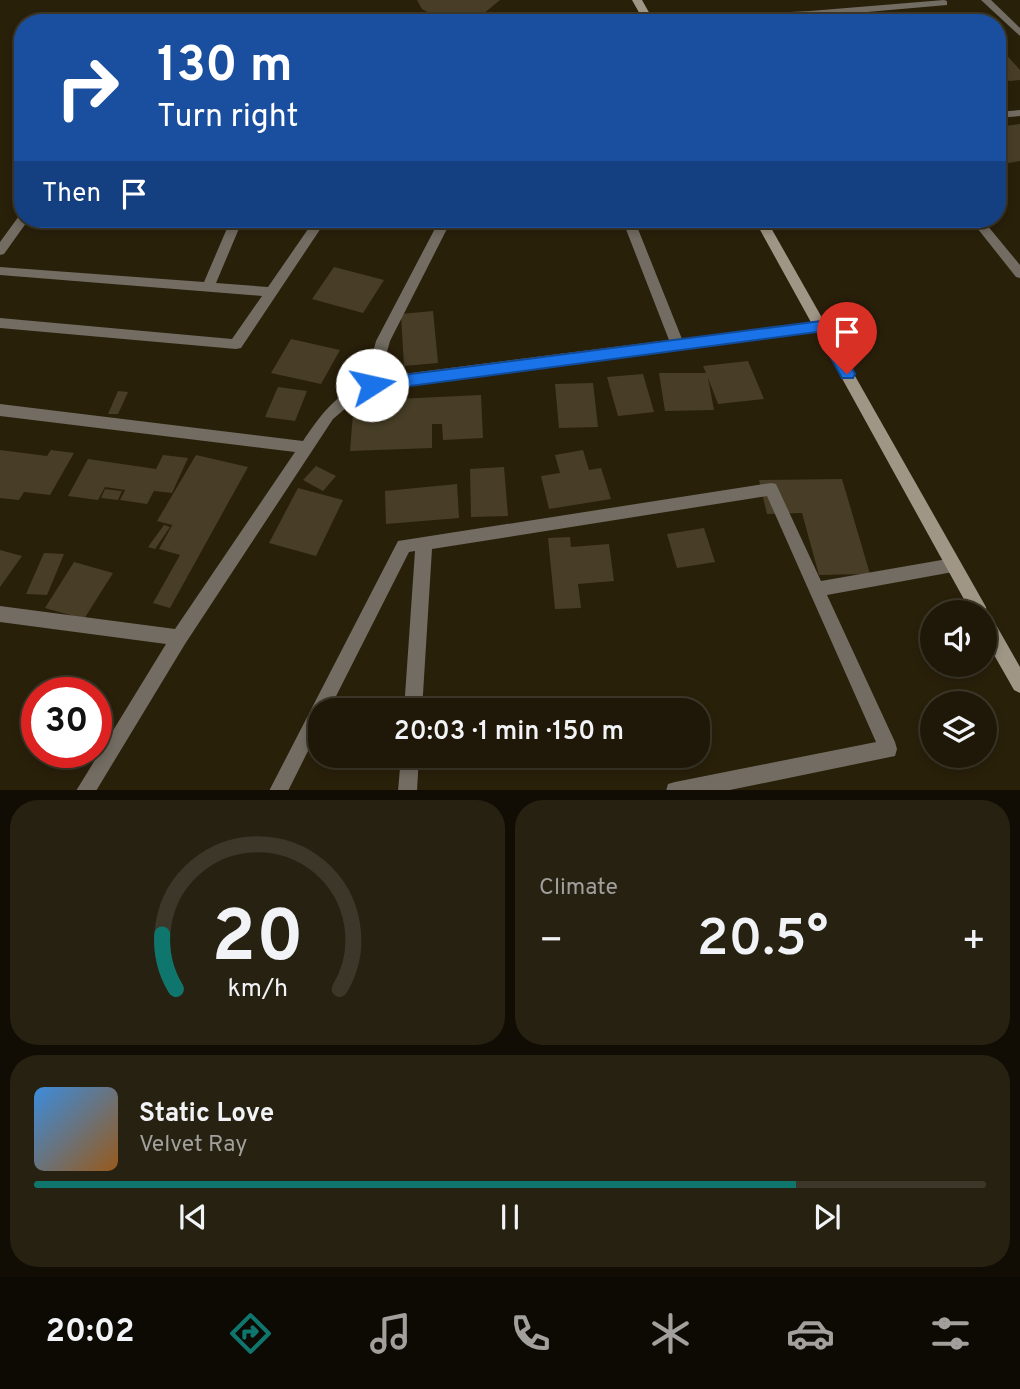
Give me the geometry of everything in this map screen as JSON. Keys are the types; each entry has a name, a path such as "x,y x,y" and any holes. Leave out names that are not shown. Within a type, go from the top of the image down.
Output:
{"main road":[{"path":"765,228 973,600"},
{"path":"997,643 1020,684"}],"street":[{"path":"986,0 1000,14"},
{"path":"810,14 944,3"},
{"path":"1006,19 1020,33"},
{"path":"0,251 17,228"},
{"path":"208,287 233,228"},
{"path":"0,323 236,344 315,228"},
{"path":"372,385 383,341 441,228"},
{"path":"632,228 678,345"},
{"path":"984,228 1016,263 1020,274"},
{"path":"0,271 271,292"},
{"path":"85,790 179,638 305,447 340,402 372,385 821,326"},
{"path":"0,411 305,447"},
{"path":"278,790 404,546 771,489 888,749 675,790"},
{"path":"414,698 424,543"},
{"path":"816,589 953,565"},
{"path":"0,614 179,638"},
{"path":"407,790 409,768"}],"building":[{"path":"417,0 500,0 483,14 431,14 422,9"},
{"path":"1006,55 1020,70 1020,80 1009,81 1006,79"},
{"path":"1020,124 1020,161 1006,164 1006,126"},
{"path":"334,267 384,280 363,313 312,299"},
{"path":"433,311 438,363 404,366 401,314"},
{"path":"291,339 340,350 321,384 271,373"},
{"path":"748,361 764,399 718,404 708,378 714,410 665,411 659,373 706,373 703,366"},
{"path":"643,374 654,412 618,416 607,377"},
{"path":"593,383 598,427 559,428 555,384"},
{"path":"278,387 307,391 295,421 265,417"},
{"path":"118,391 128,392 118,414 108,414"},
{"path":"481,395 483,438 443,440 442,424 432,424 432,448 350,451 354,401"},
{"path":"0,450 47,456 51,450 74,453 50,495 24,492 19,500 0,498"},
{"path":"583,450 589,470 601,468 611,499 549,509 541,476 560,473 555,455"},
{"path":"163,455 188,458 172,493 154,491 147,504 120,500 125,490 105,487 98,500 68,496 88,459 156,469"},
{"path":"196,455 248,467 170,608 153,603 180,555 159,549 174,522 172,525 157,521"},
{"path":"316,466 336,476 323,491 303,480"},
{"path":"504,467 508,516 471,517 470,469"},
{"path":"842,479 870,574 819,575 802,513 767,514 759,480"},
{"path":"457,484 459,518 386,524 385,491"},
{"path":"298,488 343,500 316,556 269,543"},
{"path":"105,489 122,491 118,500 101,498"},
{"path":"164,525 170,527 155,549 148,547"},
{"path":"704,528 715,562 677,568 667,534"},
{"path":"570,537 571,547 609,544 614,581 578,584 581,608 555,609 548,538"},
{"path":"0,550 22,556 0,587"},
{"path":"44,553 64,554 47,595 26,594"},
{"path":"74,562 113,573 84,619 45,608"}],"route":[{"path":"372,385 385,381 821,326 847,374"}]}
